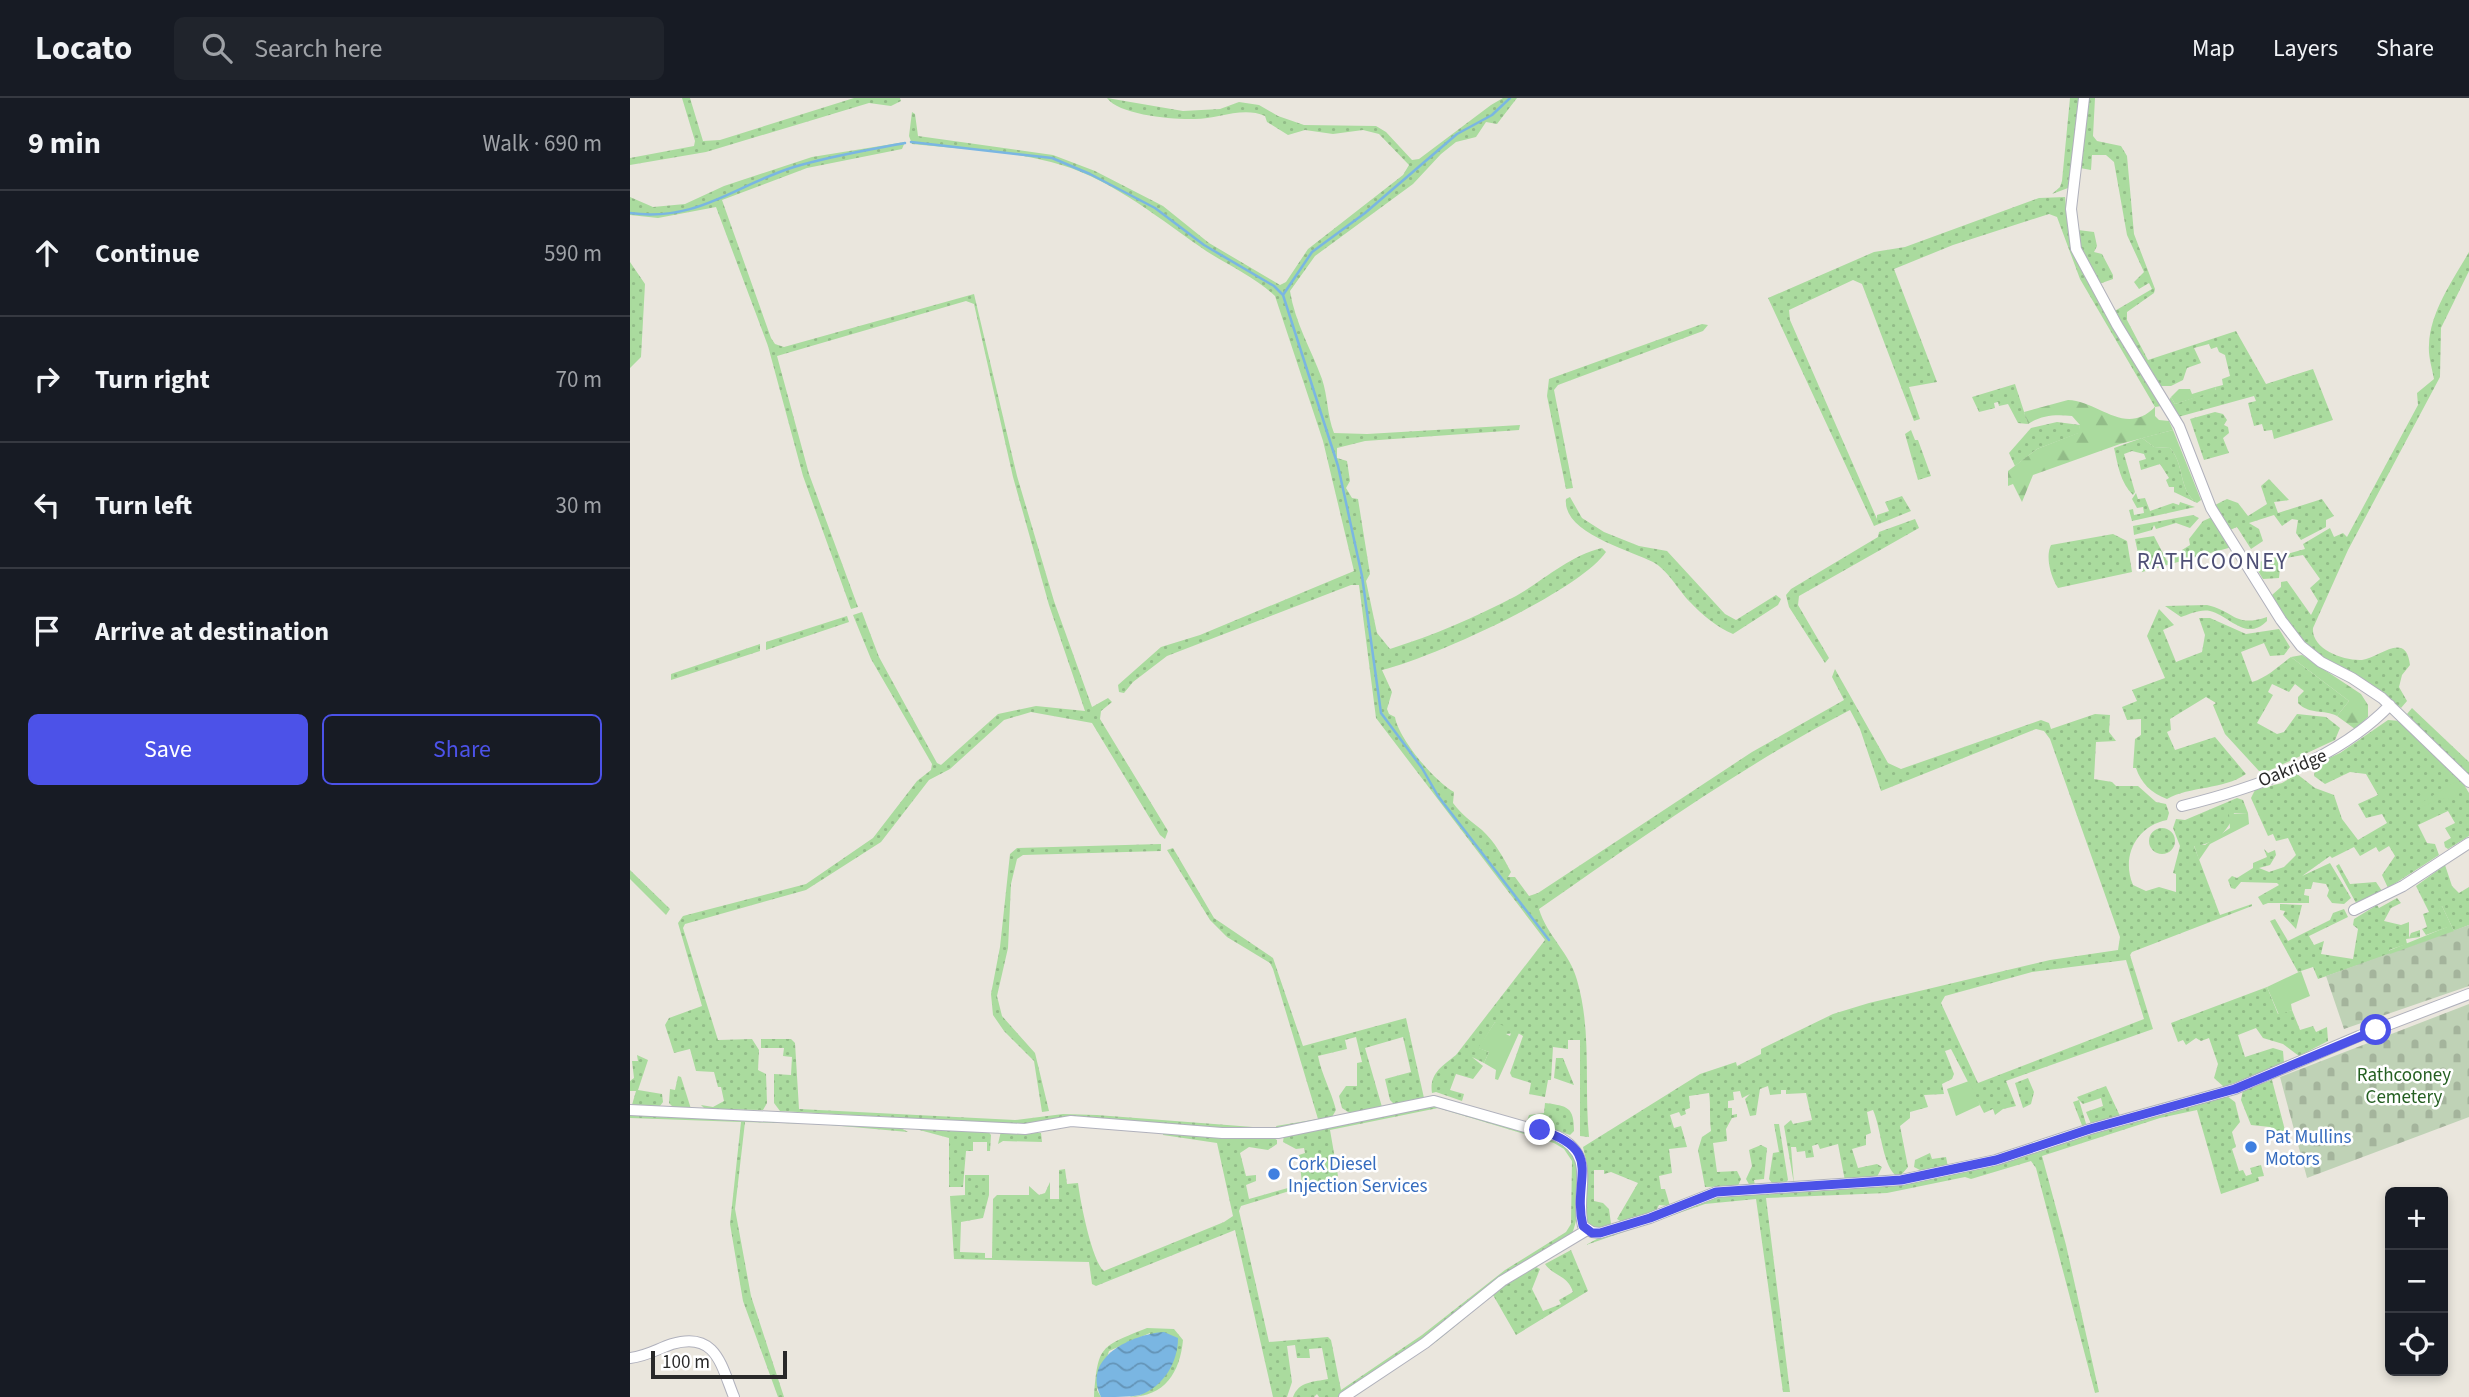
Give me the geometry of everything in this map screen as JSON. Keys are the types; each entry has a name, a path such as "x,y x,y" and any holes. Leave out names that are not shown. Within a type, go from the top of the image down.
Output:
{"street":[{"path":"2084,98 2071,209 2073,234 2082,263 2179,426 2211,508 2281,620 2311,654 2367,686 2469,782"},
{"name":"Oakridge","path":"2182,806 2256,782 2327,753 2365,730 2390,705"},
{"path":"2354,910 2403,886 2469,843"},
{"path":"1345,1397 1425,1343 1502,1281 1587,1230 1600,1233 1639,1222 1716,1192 1901,1180 1996,1160 2090,1129 2235,1089 2359,1036 2469,995"},
{"path":"630,1110 1025,1129 1084,1122 1222,1133 1273,1133 1440,1101 1557,1136 1571,1143 1580,1156 1582,1220 1587,1230"},
{"path":"630,1358 649,1356 671,1344 701,1342 712,1348 734,1397"}],"green space":[{"path":"682,98 690,98 703,141 720,140 854,98 900,98 901,101 891,106 869,103 706,152 630,165 630,158 694,146 695,141"},
{"path":"1107,98 1183,111 1220,109 1239,102 1259,105 1278,116 1304,125 1376,126 1386,132 1412,160 1419,159 1491,105 1503,98 1517,98 1497,124 1486,122 1476,137 1456,142 1413,184 1315,256 1290,291 1299,325 1322,379 1334,433 1367,434 1520,425 1519,430 1365,441 1337,448 1337,458 1347,461 1350,481 1346,488 1352,498 1358,499 1370,574 1366,581 1377,633 1390,649 1438,632 1500,604 1590,552 1602,548 1606,552 1566,586 1502,622 1434,652 1382,670 1392,692 1387,709 1389,714 1395,717 1410,747 1437,779 1454,792 1453,803 1491,840 1511,872 1508,877 1515,877 1529,896 1538,893 1752,752 1844,700 1832,677 1835,669 1888,763 1901,769 2041,720 2049,723 2051,729 2095,714 2110,715 2109,732 2116,741 2096,742 2094,779 2112,782 2116,786 2138,786 2156,802 2166,804 2169,813 2167,820 2147,829 2134,844 2129,864 2133,885 2146,891 2159,887 2176,892 2176,874 2173,873 2180,846 2173,828 2176,819 2185,820 2237,798 2243,800 2248,813 2234,813 2224,832 2208,843 2194,846 2220,915 2252,906 2132,952 2130,955 2153,1029 2006,1081 2016,1106 2003,1109 1995,1115 1993,1109 1984,1113 1951,1049 1945,1051 1954,1074 1952,1079 1942,1084 1944,1094 1924,1095 1928,1107 1910,1112 1910,1118 1900,1126 1908,1167 1902,1174 1895,1175 1887,1162 1873,1110 1867,1112 1871,1133 1866,1135 1866,1145 1852,1149 1858,1168 1877,1164 1882,1167 1877,1177 1845,1181 1838,1144 1820,1149 1818,1144 1812,1146 1814,1157 1806,1158 1805,1151 1797,1152 1796,1147 1791,1147 1794,1184 1784,1126 1791,1120 1793,1124 1812,1120 1806,1093 1786,1094 1786,1090 1781,1090 1781,1094 1770,1095 1768,1086 1760,1089 1756,1115 1750,1116 1745,1099 1750,1094 1742,1098 1740,1091 1733,1092 1734,1100 1728,1101 1728,1108 1732,1108 1732,1115 1737,1114 1737,1117 1732,1118 1726,1129 1727,1141 1713,1143 1717,1172 1737,1171 1741,1179 1738,1186 1705,1187 1698,1150 1702,1137 1711,1131 1709,1093 1689,1096 1690,1108 1685,1110 1686,1114 1681,1116 1679,1112 1670,1115 1674,1128 1681,1126 1687,1147 1669,1149 1672,1173 1659,1176 1661,1189 1665,1189 1670,1206 1659,1205 1655,1213 1622,1222 1617,1219 1638,1183 1611,1172 1604,1174 1604,1170 1594,1170 1594,1201 1603,1203 1609,1209 1611,1224 1603,1228 1593,1226 1584,1217 1587,1164 1583,1147 1700,1074 1736,1062 1737,1066 1761,1054 1761,1049 1833,1014 1869,1003 2050,960 2118,950 2120,937 2050,739 2044,731 2036,729 1881,791 1860,729 1850,710 1809,732 1691,805 1539,909 1547,928 1574,970 1582,999 1589,1137 1580,1136 1580,1040 1568,1040 1568,1049 1553,1047 1551,1080 1548,1080 1545,1097 1529,1094 1531,1083 1512,1077 1510,1073 1523,1036 1518,1033 1505,1034 1495,1022 1479,1048 1489,1052 1484,1063 1472,1057 1483,1066 1473,1079 1456,1074 1450,1090 1464,1094 1462,1101 1432,1093 1433,1081 1438,1071 1456,1055 1545,940 1376,718 1359,585 1351,585 1167,656 1133,682 1124,693 1119,692 1118,685 1161,647 1200,635 1354,571 1323,441 1275,296 1129,197 1072,168 1017,155 912,144 909,136 912,112 915,114 918,136 1053,155 1095,171 1163,206 1209,243 1280,285 1286,282 1308,249 1403,175 1409,165 1379,134 1363,130 1333,134 1305,130 1288,135 1267,122 1265,116 1257,113 1174,119 1135,112 1113,104","holes":["2126,960 2144,1019 1978,1083 1941,1003 1945,996 2032,972"]},
{"path":"2070,98 2080,98 2068,188 2052,194 2062,181"},
{"path":"2087,98 2095,98 2093,136 2097,141 2121,146 2127,156 2134,234 2155,289 2154,293 2127,312 2127,320 2148,360 2236,331 2266,384 2313,369 2333,420 2274,439 2272,430 2264,431 2262,424 2254,426 2248,403 2256,401 2254,396 2178,417 2168,402 2171,397 2175,404 2223,385 2222,379 2230,376 2225,355 2219,352 2217,347 2211,349 2209,344 2194,348 2201,363 2187,368 2183,380 2171,386 2159,386 2113,312 2152,289 2149,283 2139,289 2134,282 2144,272 2127,235 2114,162 2106,155 2092,155 2091,170 2080,168"},
{"path":"905,142 902,149 807,168 722,200 771,338 775,344 784,347 974,294 1017,476 1054,601 1092,707 1108,698 1112,702 1101,711 1100,719 1168,831 1165,839 1160,835 1092,723 1031,712 1004,720 950,769 929,780 881,842 806,890 685,924 683,928 718,1040 752,1039 759,1050 758,1070 766,1074 767,1103 763,1110 705,1109 701,1105 713,1107 724,1101 714,1072 696,1071 690,1049 674,1053 665,1025 669,1018 702,1006 678,923 683,916 806,884 873,838 917,781 931,770 932,764 871,659 853,615 862,612 879,657 937,763 941,765 998,714 1036,706 1085,711 1049,605 1013,477 974,304 966,301 777,356 809,474 858,607 851,609 803,476 768,346 716,207 658,218 630,215 630,197 653,207 685,204 724,186 812,157"},
{"path":"2065,197 2069,235 2088,280 2161,406 2155,407 2080,279 2057,217 2049,214 1953,245 1894,269 1937,382 1909,387 1920,419 1914,421 1862,284 1853,280 1789,310 1790,320 1877,519 1877,515 1889,511 1885,502 1902,496 1911,511 1874,526 1768,298 1874,252 1905,247 2039,198"},
{"path":"2078,230 2094,232 2097,246 2094,252 2102,254 2113,275 2113,279 2099,284 2104,288 2100,288 2079,248"},
{"path":"2469,252 2469,271 2441,328 2440,377 2348,550 2313,628 2317,642 2323,648 2354,660 2369,658 2391,649 2403,649 2410,665 2402,675 2399,687 2407,701 2401,708 2316,655 2300,641 2287,622 2272,595 2281,587 2281,582 2287,581 2311,615 2318,601 2310,588 2320,579 2303,555 2281,559 2279,578 2263,579 2255,566 2259,562 2305,549 2303,544 2330,528 2334,537 2343,533 2347,537 2418,405 2417,393 2434,379 2429,349 2433,320"},
{"path":"630,262 645,284 641,357 630,368"},
{"path":"1702,324 1708,325 1703,331 1558,385 1554,390 1573,488 1566,489 1547,396 1549,379"},
{"path":"2015,384 2028,424 2018,423 2008,404 1999,406 1998,402 1994,403 1995,408 1979,412 1972,397"},
{"path":"2215,387 2216,391 2175,404 2171,397 2179,389 2190,389 2192,394"},
{"path":"2068,400 2122,418 2133,419 2155,407 2155,416 2159,420 2169,421 2173,430 2120,444 2033,475 2022,502 2013,484 2008,486 2008,471 2037,449 2078,433 2080,425 2072,416 2060,415 2043,417 2028,424 2024,412"},
{"path":"2215,412 2223,414 2227,420 2224,425 2228,427 2229,433 2223,438 2229,453 2204,460 2190,419"},
{"path":"2057,422 2080,425 2079,433 2037,449 2015,466 2009,453 2031,428"},
{"path":"1911,430 1915,440 1918,440 1931,476 1918,480 1905,434"},
{"path":"2173,430 2201,500 2197,503 2187,491 2175,454 2170,448 2154,447 2142,438"},
{"path":"2142,438 2154,447 2170,448 2175,454 2187,491 2197,503 2174,492 2174,487 2169,487 2166,480 2169,478 2160,464 2141,470 2139,461 2146,459 2144,454 2132,451 2124,454 2135,492 2133,495 2120,473 2114,448"},
{"path":"2269,479 2289,500 2274,502 2278,513 2322,499 2334,516 2326,520 2326,527 2301,540 2296,533 2298,520 2292,519 2282,526 2274,515 2249,523 2259,529 2263,541 2251,549 2237,527 2230,530 2215,505 2227,499 2238,503 2248,516 2267,504 2261,486"},
{"path":"2136,493 2138,499 2145,498 2150,511 2173,503 2179,505 2180,502 2195,507 2132,521 2129,510 2133,509 2134,515 2144,513 2143,507 2137,508 2132,499"},
{"path":"1570,497 1582,518 1604,532 1639,546 1667,551 1725,614 1736,620 1776,595 1781,599 1778,605 1733,634 1727,631 1700,612 1653,562 1599,539 1575,522 1568,511 1566,499"},
{"path":"2193,515 2199,518 2190,528 2176,523 2156,529 2154,525 2152,530 2134,535 2133,526"},
{"path":"2212,517 2232,547 2142,572 2135,539 2154,536 2167,561 2183,553 2182,550 2190,545 2189,539 2203,521"},
{"path":"1915,519 1919,528 1799,596 1798,605 1829,658 1825,663 1789,607 1786,595 1791,589 1878,537 1879,532"},
{"path":"2113,534 2127,541 2132,572 2058,588 2050,567 2051,545"},
{"path":"2207,605 2241,620 2267,617 2267,621 2259,627 2245,628 2210,611 2199,611 2181,617 2165,606"},
{"path":"2159,609 2174,625 2163,630 2176,662 2202,652 2205,635 2199,618 2210,618 2246,634 2279,629 2290,647 2284,655 2270,656 2264,643 2241,652 2252,682 2268,675 2291,657 2349,701 2337,716 2312,711 2298,703 2298,697 2304,691 2295,684 2289,692 2272,684 2268,692 2273,695 2257,723 2277,734 2284,732 2297,714 2326,717 2340,728 2335,740 2268,771 2259,771 2225,734 2213,705 2216,703 2206,697 2170,719 2171,730 2167,732 2175,750 2215,737 2246,774 2227,783 2167,799 2151,791 2136,768 2133,768 2135,739 2141,735 2141,719 2127,720 2122,707 2137,701 2132,690 2165,678 2147,636"},
{"path":"847,616 849,622 766,650 766,642"},
{"path":"760,644 760,651 671,680 671,674"},
{"path":"2302,655 2361,694 2368,705 2368,717 2355,729 2337,716 2349,701 2291,657"},
{"path":"2412,708 2469,762 2469,778 2407,714"},
{"path":"2388,720 2401,721 2463,783 2469,793 2469,836 2448,849 2445,847 2444,842 2451,838 2445,828 2455,823 2448,811 2418,825 2427,843 2435,844 2439,855 2388,888 2382,875 2395,856 2389,846 2379,852 2376,847 2360,856 2354,847 2332,858 2330,856 2302,876 2330,863 2351,898 2344,904 2332,903 2327,896 2329,890 2326,884 2313,882 2311,889 2305,889 2304,895 2309,896 2309,903 2263,905 2258,897 2279,885 2277,883 2241,882 2235,889 2231,888 2228,880 2232,876 2237,878 2253,868 2253,863 2267,857 2264,849 2268,853 2275,850 2276,855 2270,865 2259,868 2269,872 2284,867 2296,855 2288,838 2276,841 2273,834 2268,836 2251,798 2255,790 2282,783 2297,774 2315,788 2334,795 2342,819 2358,840 2387,823 2382,814 2366,818 2358,804 2378,795 2366,774 2350,772 2325,784 2314,776 2316,764 2340,753"},
{"path":"2455,782 2460,786 2454,800 2443,798 2421,807 2419,804"},
{"path":"2248,813 2249,824 2210,844 2199,860 2194,845 2205,845 2230,828 2229,814"},
{"path":"2162,828 2171,832 2175,841 2171,850 2162,854 2153,850 2149,841 2153,832"},
{"path":"1161,844 1161,851 1023,855 1017,859 1011,884 1008,948 997,996 1002,1016 1035,1053 1049,1111 1042,1112 1034,1061 1004,1031 993,1015 991,994 1000,947 1010,854 1017,848"},
{"path":"1173,848 1214,918 1273,958 1303,1046 1406,1018 1424,1098 1394,1104 1390,1100 1385,1079 1411,1072 1403,1037 1365,1048 1382,1107 1351,1114 1342,1108 1339,1096 1346,1086 1357,1086 1357,1063 1362,1062 1356,1037 1345,1040 1347,1049 1318,1056 1336,1110 1332,1117 1277,1129 1276,1126 1318,1119 1273,969 1270,963 1227,937 1210,920 1167,850"},
{"path":"2339,864 2350,884 2376,882 2382,891 2356,903 2336,866"},
{"path":"2445,865 2452,886 2459,893 2469,887 2469,925 2454,931 2442,906 2439,908 2448,927 2426,935 2422,929 2427,927 2423,914 2429,912 2416,886"},
{"path":"630,870 670,909 666,915 630,879"},
{"path":"2397,898 2401,903 2391,908 2384,921 2401,925 2409,922 2409,938 2411,933 2420,930 2420,937 2406,939 2407,944 2389,950 2390,954 2318,979 2313,967 2298,972 2270,921 2275,919 2288,941 2330,920 2333,913 2344,909 2348,917 2309,936 2314,945 2324,941 2321,954 2353,959 2358,929 2353,925 2354,919 2377,905 2379,908"},
{"path":"2280,904 2302,905 2296,929 2283,915 2285,911 2280,910"},
{"path":"2442,906 2454,931 2390,954 2388,951 2447,927 2438,907"},
{"path":"2469,925 2469,986 2344,1029 2326,976"},
{"path":"2301,971 2310,996 2291,1004 2292,1010 2279,1015 2267,987"},
{"path":"2267,987 2278,1014 2292,1010 2300,1030 2313,1026 2316,1032 2327,1027 2328,1041 2299,1056 2283,1044 2263,1038 2256,1028 2238,1035 2245,1057 2273,1048 2283,1051 2284,1063 2224,1087 2214,1078 2218,1064 2209,1038 2201,1041 2196,1038 2186,1045 2183,1040 2178,1042 2171,1023"},
{"name":"Rathcooney Cemetery","path":"2469,1004 2469,1117 2307,1178 2280,1077"},
{"path":"1495,1022 1508,1028 1506,1034 1510,1036 1512,1030 1519,1033 1498,1080 1495,1079 1496,1070 1484,1063 1489,1052 1478,1048"},
{"path":"761,1039 791,1039 795,1043 799,1109 1015,1120 1063,1114 1097,1115 1266,1128 1266,1131 1096,1119 1036,1125 780,1111 774,1103 774,1074 791,1075 792,1057 783,1056 784,1048 761,1048"},
{"path":"637,1055 648,1060 638,1090 662,1094 663,1102 660,1106 632,1105 636,1091 630,1091 630,1081 634,1078 632,1061 638,1061"},
{"path":"1556,1058 1563,1058 1574,1085 1554,1078"},
{"path":"678,1076 681,1077 691,1109 674,1108 669,1103 670,1089 675,1090"},
{"path":"2028,1078 2034,1092 2031,1104 2023,1108 2015,1083"},
{"path":"2272,1080 2287,1138 2270,1127 2251,1125 2241,1100 2243,1090"},
{"path":"1969,1081 1980,1105 1956,1116 1947,1089"},
{"path":"2106,1086 2120,1116 2165,1102 2092,1126 2086,1112 2103,1106 2101,1098 2083,1104 2077,1097"},
{"path":"2227,1096 2235,1102 2240,1122 2232,1132 2236,1147 2232,1149 2239,1171 2243,1170 2246,1176 2252,1174 2250,1168 2261,1165 2264,1176 2258,1177 2259,1181 2221,1194 2197,1110 2160,1118 2042,1156 2066,1245 2099,1392 2095,1393 2036,1168 2031,1161 1971,1179 1965,1177 1887,1193 1766,1198 1790,1392 1783,1392 1756,1199 1705,1204 1586,1245 1602,1236 1715,1196 1835,1190 1924,1180 2001,1162 2095,1131"},
{"path":"2079,1100 2087,1127 2083,1128 2073,1102"},
{"path":"1545,1103 1559,1105 1571,1112 1574,1131 1570,1135 1527,1121 1529,1115 1544,1113"},
{"path":"1435,1104 1556,1139 1576,1160 1580,1177 1573,1231 1570,1238 1341,1397 1319,1397 1317,1394 1314,1397 1293,1397 1303,1385 1328,1379 1322,1348 1309,1349 1310,1358 1297,1358 1295,1345 1287,1346 1292,1382 1287,1397 1273,1397 1235,1230 1096,1286 1092,1284 1089,1262 954,1259 950,1196 965,1195 965,1175 989,1175 989,1195 983,1218 961,1222 960,1252 985,1253 985,1258 992,1258 993,1199 997,1195 1029,1195 1029,1186 1039,1195 1045,1193 1050,1182 1050,1199 1059,1199 1059,1170 1065,1169 1067,1184 1078,1183 1091,1244 1104,1271 1233,1216 1217,1143 1163,1135 1163,1130 1272,1137 1277,1140 1277,1144 1268,1150 1249,1147 1240,1153 1246,1176 1256,1175 1256,1181 1246,1185 1249,1199 1302,1184 1299,1155 1305,1153 1304,1148 1296,1149 1283,1142 1284,1135","holes":["1438,1108 1554,1143 1564,1149 1572,1161 1571,1224 1566,1232 1505,1270 1422,1335 1341,1390 1331,1340 1328,1337 1269,1342 1239,1211 1241,1206 1338,1176 1330,1130"]},
{"path":"630,1113 899,1127 908,1132 819,1124 745,1122 735,1209 751,1296 784,1397 778,1397 743,1301 730,1224 741,1122 630,1118"},
{"path":"1774,1124 1779,1124 1788,1180 1784,1185 1774,1186 1769,1179 1773,1153 1779,1152"},
{"path":"912,1128 987,1130 991,1135 990,1151 987,1151 987,1142 973,1142 973,1151 966,1151 963,1187 949,1187 949,1138"},
{"path":"1001,1131 1041,1133 1042,1142 1003,1141 998,1144"},
{"path":"1761,1145 1767,1148 1764,1179 1754,1180 1755,1186 1750,1186 1746,1179 1752,1166 1749,1150"},
{"path":"1930,1153 1932,1159 1946,1157 1948,1167 1924,1172 1914,1167 1915,1160"},
{"path":"1571,1250 1588,1291 1516,1335 1493,1295 1437,1341 1354,1397 1349,1397 1532,1265 1540,1269 1532,1289 1543,1311 1561,1304 1559,1300 1573,1292 1571,1286 1545,1264"},
{"path":"1147,1328 1174,1329 1183,1340 1178,1362 1168,1381 1152,1393 1142,1396 1129,1397 1141,1395 1150,1333 1109,1351 1097,1390 1101,1397 1094,1397 1097,1367 1104,1350 1119,1339"}],"water":[{"path":"1164,1332 1178,1338 1175,1356 1163,1379 1140,1395 1101,1397 1097,1383 1098,1370 1104,1359 1113,1350 1138,1337"}],"waterway":[{"path":"1283,295 1312,252 1365,213 1457,134 1492,115 1510,98"},
{"path":"911,142 1052,158 1090,174 1155,208 1204,245 1274,286 1283,295 1338,466 1362,576 1381,713 1422,768 1438,796 1549,940"},
{"path":"630,213 654,214 696,207 794,167 905,143"}],"place":[{"name":"Pat Mullins Motors","path":"2251,1147"},
{"name":"Cork Diesel Injection Services","path":"1274,1174"}],"district":[{"name":"RATHCOONEY","path":"2213,561"}],"route":[{"path":"1540,1130 1565,1139 1575,1147 1582,1167 1583,1226 1592,1233 1600,1233 1650,1218 1716,1192 1901,1180 1996,1160 2090,1129 2235,1089 2376,1030"}]}
